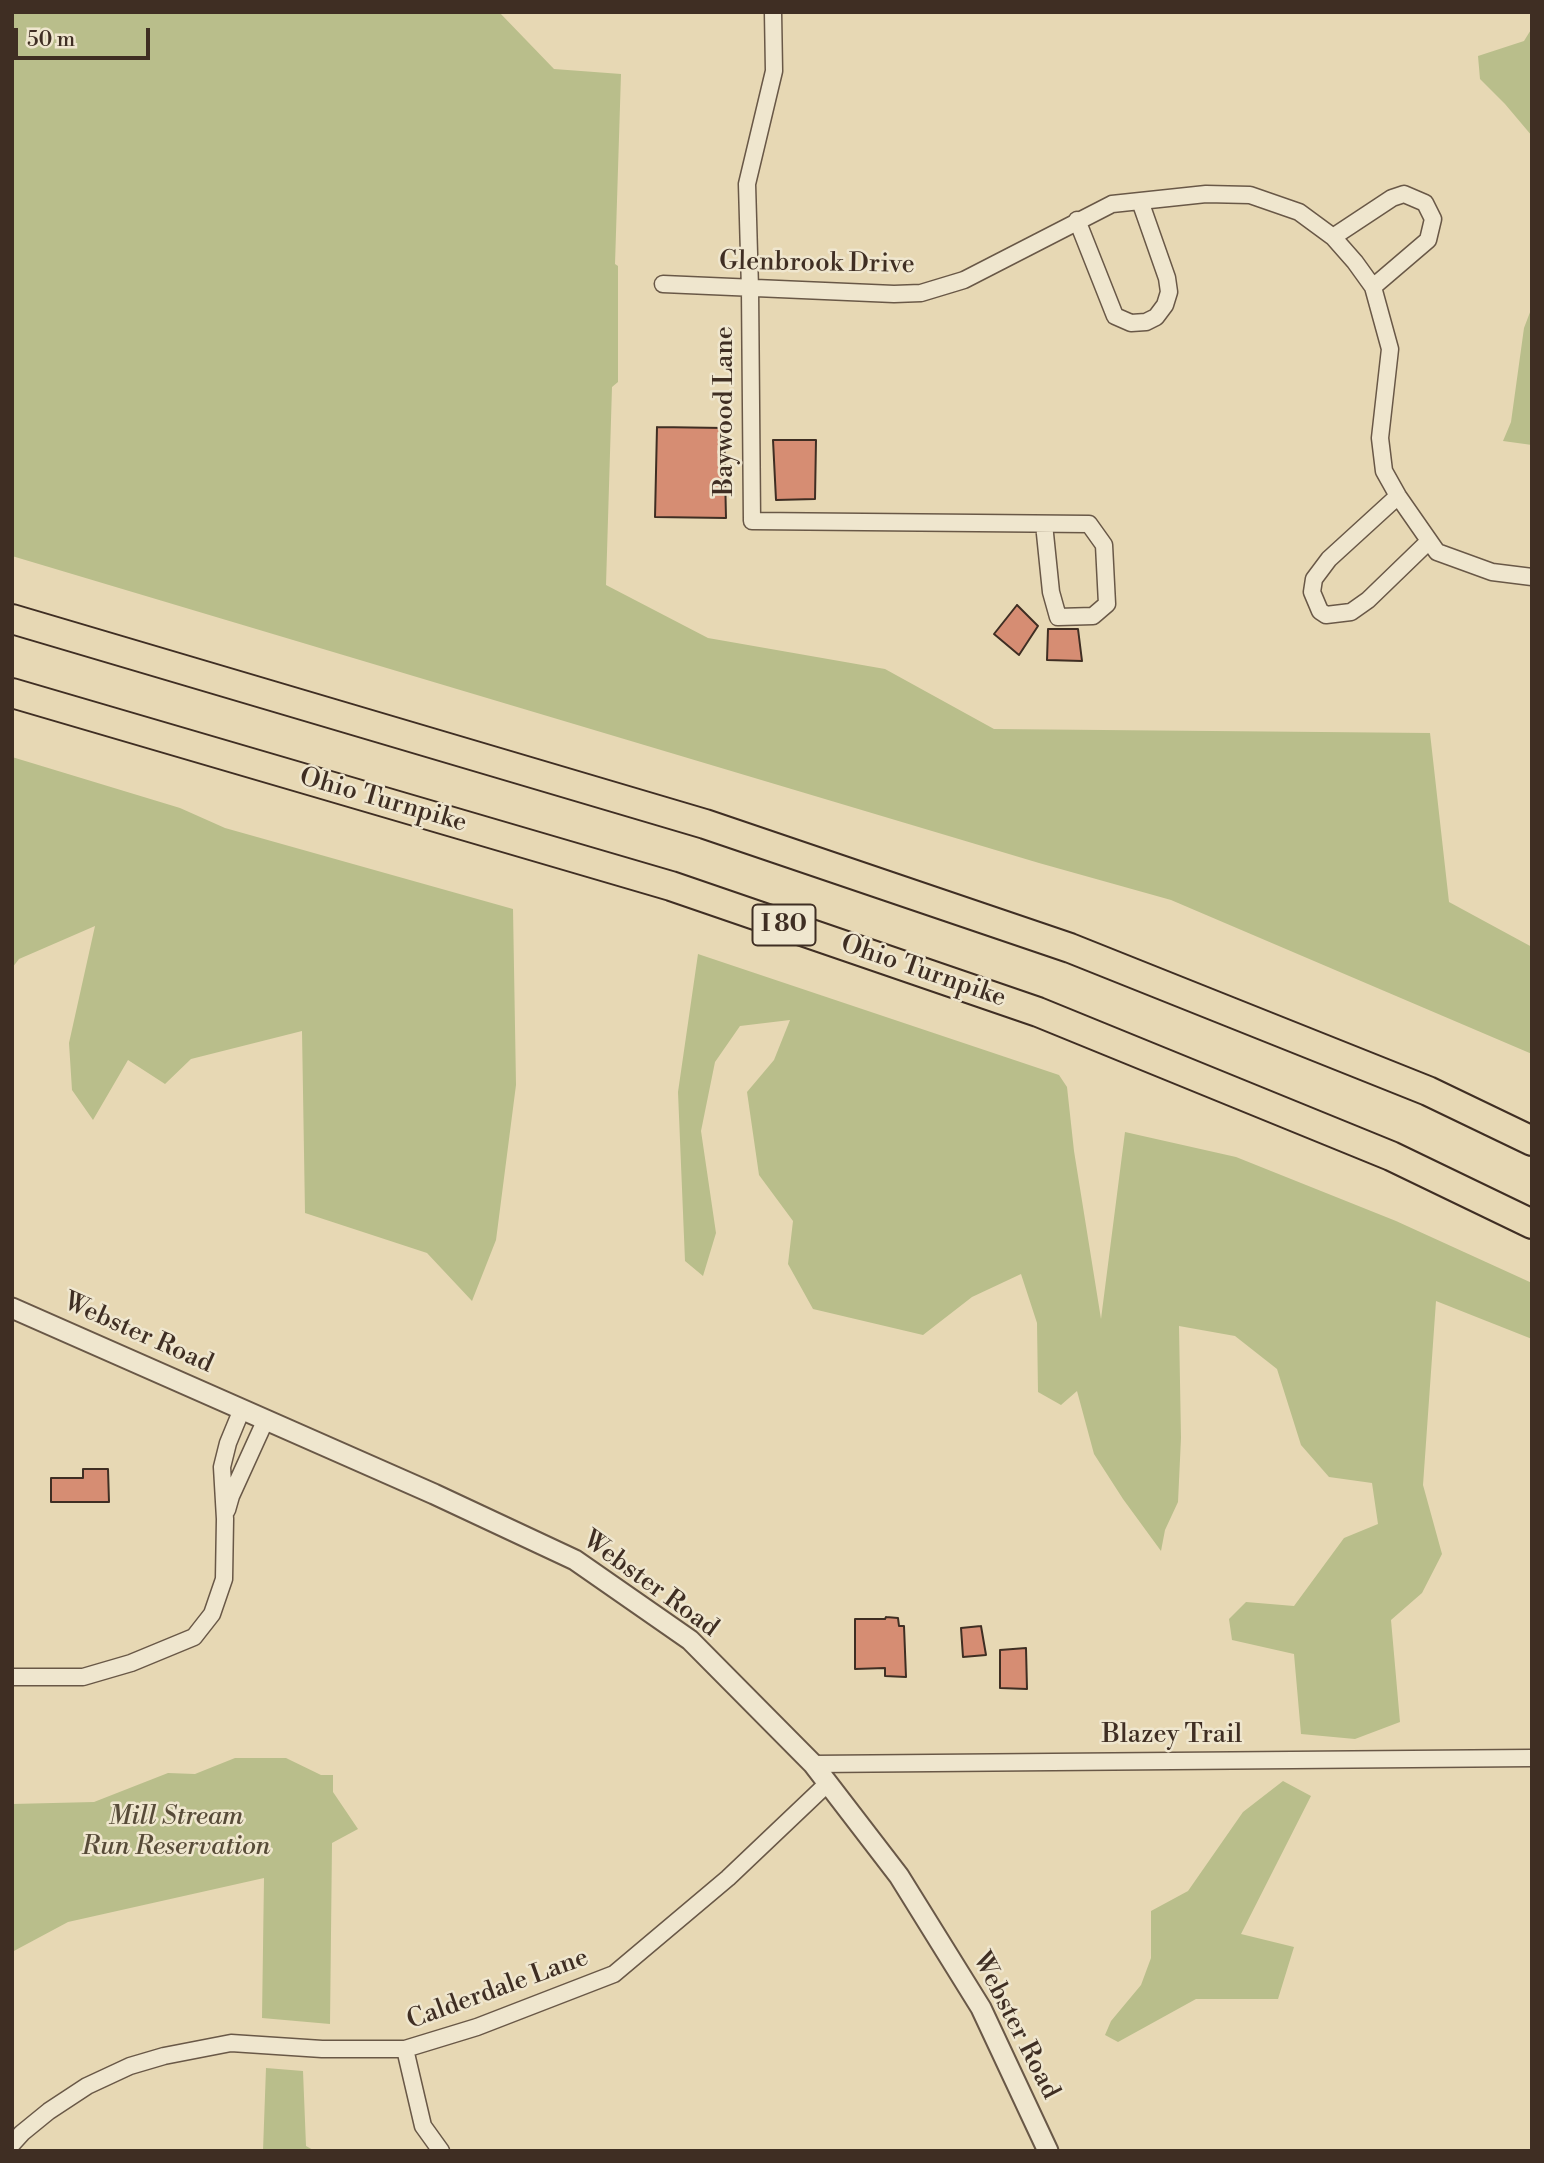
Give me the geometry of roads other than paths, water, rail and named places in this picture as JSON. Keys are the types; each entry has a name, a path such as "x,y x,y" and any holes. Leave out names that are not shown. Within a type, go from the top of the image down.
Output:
{"highway":[{"path":"12,619 705,824 1070,948 1428,1091 1532,1141"},
{"name":"Ohio Turnpike","path":"12,693 671,886 1038,1012 1391,1156 1532,1224"}],"street":[{"name":"Baywood Lane","path":"773,12 774,71 747,184 751,521 1089,524 1104,545 1107,604 1093,616 1058,617 1051,592 1044,524"},
{"name":"Glenbrook Drive","path":"663,284 894,295 920,293 964,280 1112,204 1206,194 1250,195 1299,212 1333,237 1373,288 1390,349 1380,438 1384,471 1437,552 1492,572 1532,577"},
{"path":"1333,237 1392,198 1404,194 1425,203 1433,219 1428,240 1373,288"},
{"path":"1077,220 1115,316 1132,323 1146,322 1156,317 1165,305 1169,292 1167,278 1140,201"},
{"path":"1398,496 1329,559 1314,579 1312,592 1320,611 1326,615 1351,612 1368,600 1429,541"},
{"name":"Webster Road","path":"12,1308 266,1419 575,1560 690,1640 813,1764 899,1876 981,2008 1048,2151"},
{"path":"12,1677 83,1677 131,1663 194,1637 212,1614 224,1579 222,1467 228,1443 242,1409"},
{"path":"225,1520 231,1496 266,1419"},
{"name":"Blazey Trail","path":"813,1764 1532,1758"},
{"name":"Calderdale Lane","path":"12,2144 49,2111 87,2086 131,2066 164,2056 231,2043 322,2049 405,2049 478,2026 614,1974 727,1878 828,1783"},
{"path":"405,2049 423,2126 441,2151"}],"park label":[{"name":"Mill Stream Run Reservation","path":"176,1833"}]}
